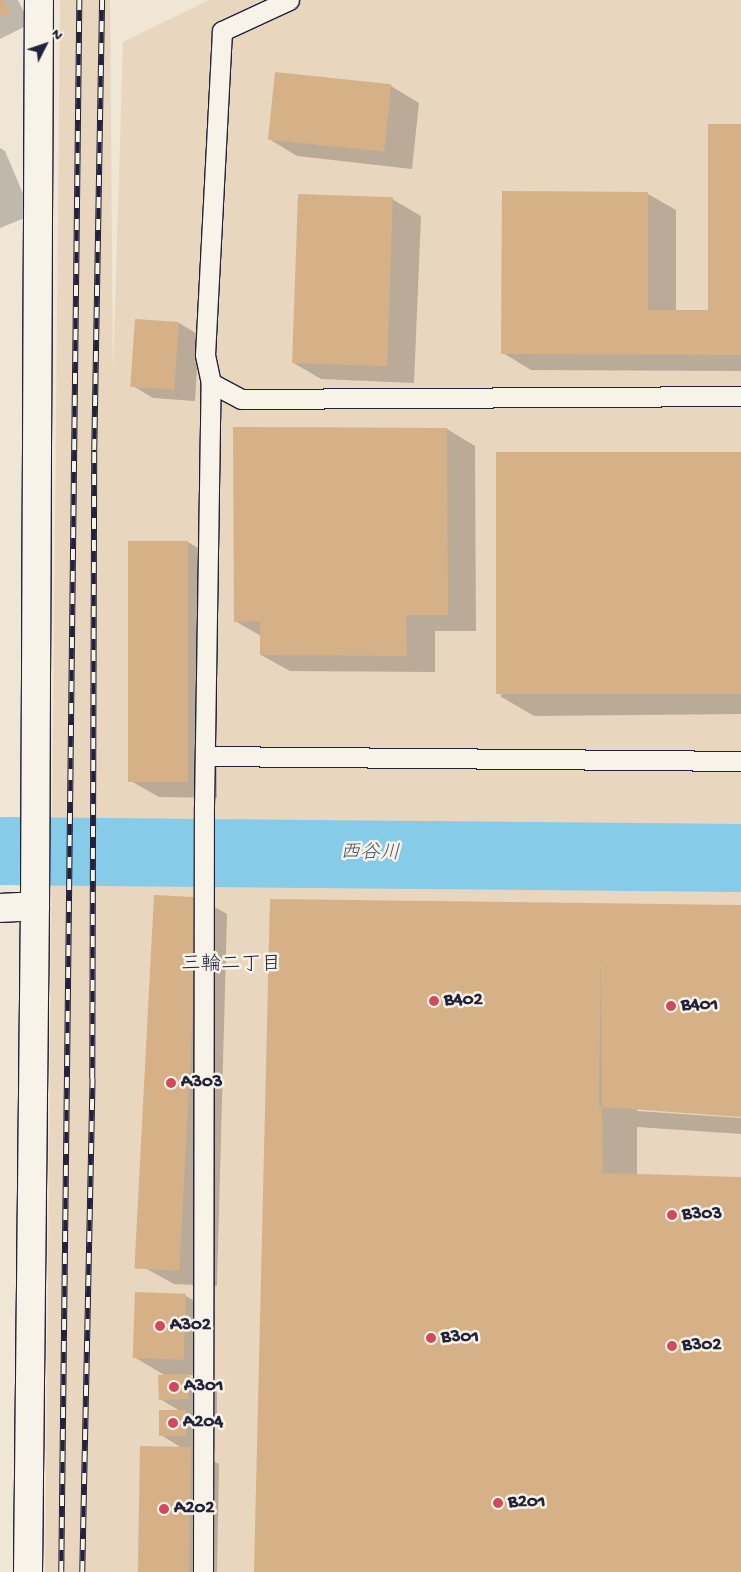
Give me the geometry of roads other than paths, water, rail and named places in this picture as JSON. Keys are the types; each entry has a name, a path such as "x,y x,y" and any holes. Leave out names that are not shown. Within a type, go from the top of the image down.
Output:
{"street":[{"path":"28,1572 35,906 38,0"},
{"path":"0,908 35,906"}],"lane":[{"path":"203,1572 206,889 204,806 211,383 205,355 222,31 289,0"},
{"path":"211,383 241,399 741,396"},
{"path":"206,756 741,761"}],"waterway":[{"name":"西谷川","path":"0,851 741,858"}],"railway":[{"path":"61,1572 79,0"},
{"path":"82,1572 92,1079 94,450 102,0"}],"place":[{"name":"B402","path":"434,1001"},
{"name":"B401","path":"671,1006"},
{"name":"A303","path":"171,1083"},
{"name":"B303","path":"672,1215"},
{"name":"A302","path":"160,1326"},
{"name":"B301","path":"431,1338"},
{"name":"B302","path":"672,1346"},
{"name":"A301","path":"174,1387"},
{"name":"A204","path":"173,1423"},
{"name":"B201","path":"498,1503"},
{"name":"A202","path":"164,1509"}],"district":[{"name":"三輪二丁目","path":"231,965"}]}
